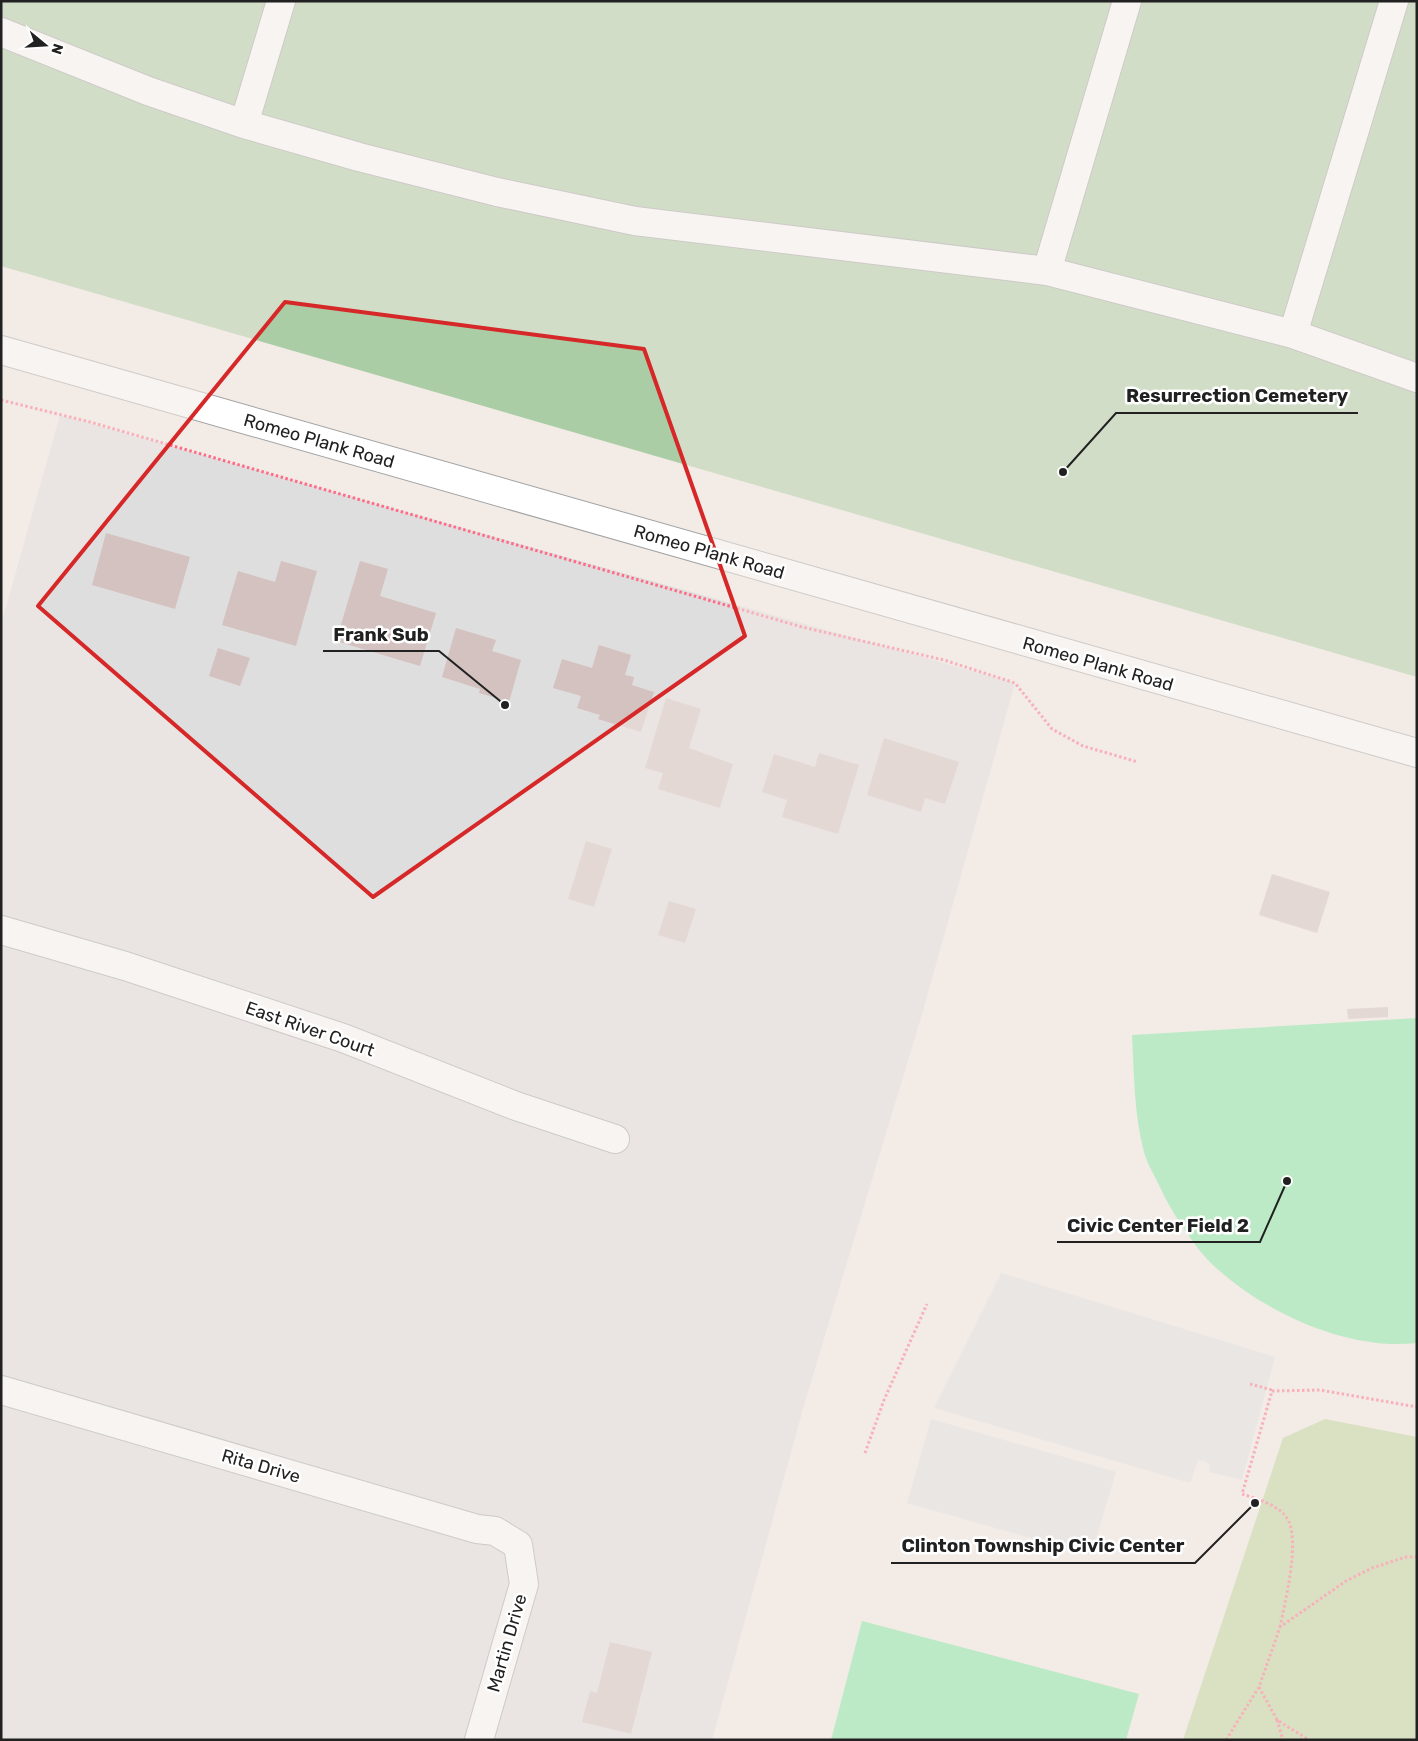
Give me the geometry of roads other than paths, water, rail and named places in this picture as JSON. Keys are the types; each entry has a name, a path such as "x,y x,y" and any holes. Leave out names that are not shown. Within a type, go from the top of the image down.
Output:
{"street":[{"path":"244,124 281,1"},
{"path":"1046,271 1127,1"},
{"path":"1294,334 1394,1"},
{"path":"1,32 148,91 244,124 359,157 488,189 635,221 1046,271 1294,334 1417,378"},
{"name":"Romeo Plank Road","path":"1,350 1417,753"},
{"name":"East River Court","path":"1,930 125,966 343,1038 516,1106 615,1139"},
{"name":"Rita Drive","path":"1,1390 477,1529 494,1531 518,1545"},
{"name":"Martin Drive","path":"479,1740 524,1584 518,1545"}],"place":[{"name":"Resurrection Cemetery","path":"1063,472"},
{"name":"Frank Sub","path":"505,705"},
{"name":"Civic Center Field 2","path":"1287,1181"},
{"name":"Clinton Township Civic Center","path":"1255,1503"}]}
